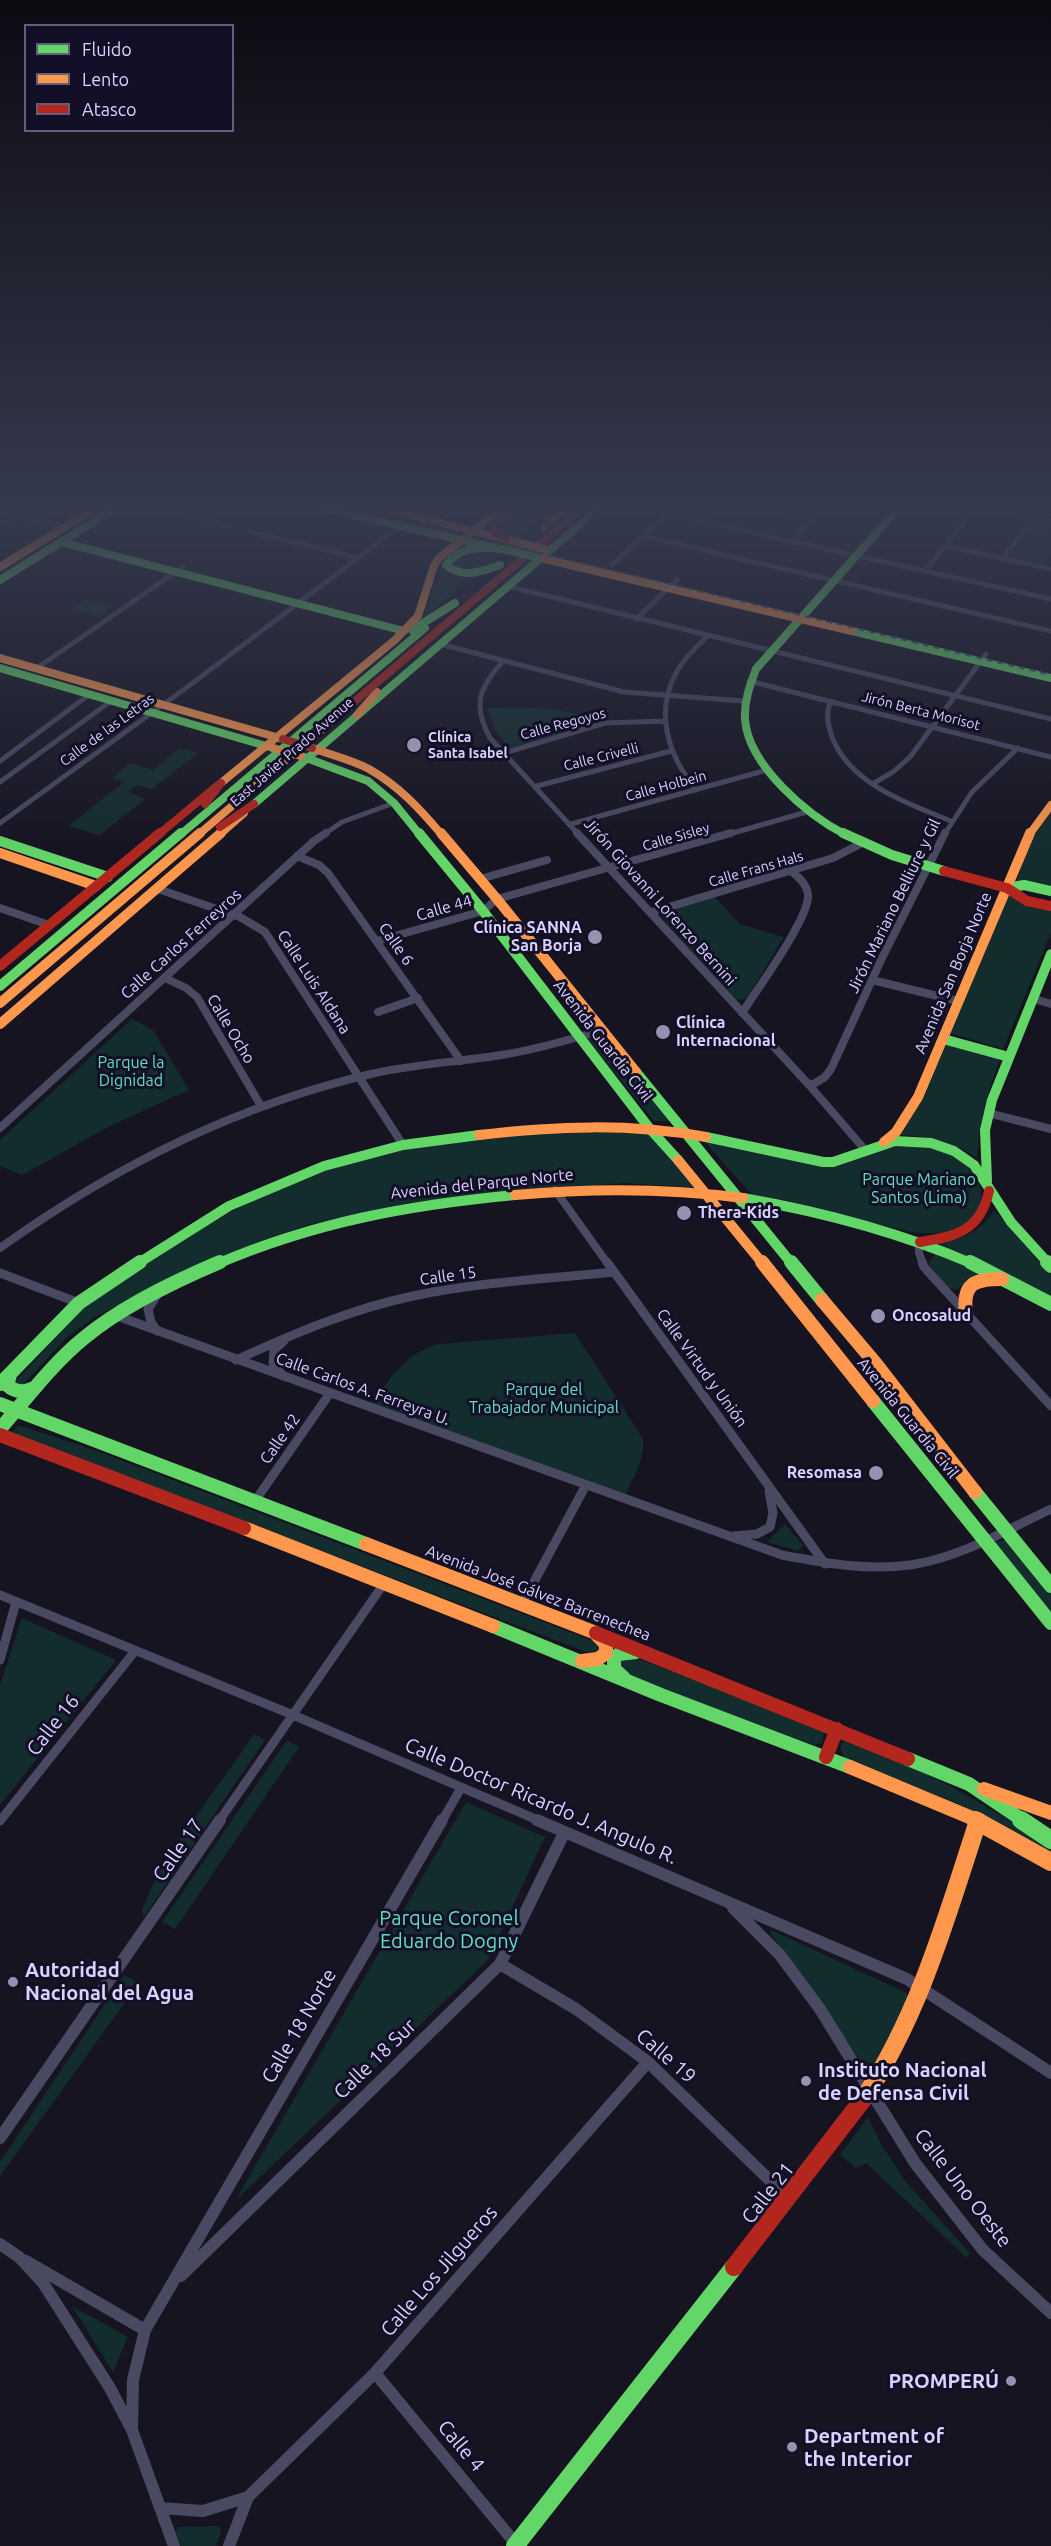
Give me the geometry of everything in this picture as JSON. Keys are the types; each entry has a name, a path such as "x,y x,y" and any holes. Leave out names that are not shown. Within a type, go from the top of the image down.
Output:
{"main road":[{"path":"386,623 406,628"},
{"name":"East Javier Prado Avenue","path":"0,966 221,783 275,742 411,623"},
{"path":"330,693 346,684 422,623"},
{"name":"East Javier Prado Avenue","path":"0,984 439,623"},
{"name":"East Javier Prado Avenue","path":"0,1003 440,623"},
{"path":"357,715 374,695 446,630 450,623"},
{"name":"East Javier Prado Avenue","path":"0,1024 158,889 309,753 464,623"},
{"path":"797,623 770,651 749,681 743,702 745,728 750,746 768,770 810,811 864,842 928,865 1007,888 1026,901 1051,906"},
{"path":"837,623 983,658 1051,678"},
{"name":"Avenida Guardia Civil","path":"0,658 164,704 309,753 363,766 393,782 414,802 497,899 737,1198 876,1364 1004,1530 1051,1586"},
{"path":"983,658 1051,669"},
{"name":"Avenida Guardia Civil","path":"0,668 152,713 275,742"},
{"name":"Avenida Guardia Civil","path":"309,753 368,781 394,802 483,911 650,1129 708,1194 1051,1623"},
{"path":"84,914 104,888 204,804 221,783"},
{"path":"68,945 126,905 215,830 254,804"},
{"name":"Avenida San Borja Norte","path":"870,1149 900,1129 943,1039 1031,830 1051,805"},
{"path":"420,835 438,830"},
{"path":"0,840 108,877"},
{"path":"0,853 96,886"},
{"path":"1007,888 1024,885 1051,891"},
{"path":"919,1243 958,1234 975,1225 986,1212 989,1204 985,1130 988,1113 1051,954"},
{"path":"0,1011 21,984"},
{"path":"943,1039 1009,1057"},
{"path":"37,1387 25,1392 15,1392 4,1380 79,1303 162,1246 229,1206 324,1166 403,1145 548,1127 684,1132 823,1162 833,1162 906,1140 939,1145 968,1159 982,1173 999,1206 1051,1266"},
{"name":"Avenida del Parque Norte","path":"0,1429 84,1339 161,1290 257,1247 309,1230 386,1210 555,1190 652,1189 737,1198 838,1217 919,1243 1007,1279 1051,1304"},
{"path":"966,1313 963,1300 964,1290 970,1284 994,1278 1007,1279"},
{"name":"Avenida José Gálvez Barrenechea","path":"0,1404 522,1604 837,1729 969,1784 1051,1840"},
{"path":"0,1435 385,1582 629,1682 826,1757 978,1821 1051,1862"},
{"path":"577,1661 598,1659 606,1653 606,1644 596,1634"},
{"path":"629,1682 614,1669 614,1658 627,1652 646,1653"},
{"path":"826,1757 837,1729"},
{"path":"969,1784 1051,1813"},
{"name":"Calle 21","path":"516,2545 869,2091 895,2046 921,1987 978,1821"}],"street":[{"path":"37,668 102,623"},
{"name":"Calle de las Letras","path":"0,823 272,623"},
{"path":"651,623 1051,719"},
{"path":"1016,623 1051,631"},
{"path":"696,790 685,778 671,751 665,721 668,696 676,673 706,637"},
{"path":"440,644 605,688 743,702"},
{"path":"872,784 902,765 983,658"},
{"name":"Jirón Giovanni Lorenzo Bernini","path":"503,661 488,678 481,692 478,707 483,728 742,1013 870,1149"},
{"name":"Jirón Berta Morisot","path":"749,681 1051,757"},
{"path":"0,761 90,694"},
{"path":"0,782 111,701"},
{"path":"831,701 827,708 831,734 855,770 872,784 910,804 951,821"},
{"name":"Calle Regoyos","path":"504,753 605,723 665,721"},
{"name":"Jirón Mariano Belliure y Gil","path":"810,1086 825,1077 831,1069 872,980 951,821 972,792 1018,748"},
{"name":"Calle Crivelli","path":"537,786 671,751"},
{"name":"Calle Holbein","path":"572,824 768,770"},
{"name":"Calle Carlos Ferreyros","path":"0,1128 297,856 334,826 394,802"},
{"name":"Calle Sisley","path":"483,911 497,899 810,811"},
{"name":"Calle Frans Hals","path":"651,912 833,858 864,842"},
{"name":"Calle 6","path":"297,856 319,865 328,873 418,998 460,1061"},
{"path":"480,879 547,860"},
{"path":"742,1013 806,904 808,897 805,887 800,878 791,871"},
{"name":"Calle Luis Aldana","path":"158,889 234,915 255,925 268,936 403,1145"},
{"path":"0,908 49,925"},
{"name":"Calle 44","path":"377,940 483,911"},
{"name":"Calle Ocho","path":"165,978 186,988 197,998 261,1106"},
{"path":"872,980 958,1001"},
{"path":"378,1012 418,998"},
{"path":"1034,999 1051,1004"},
{"path":"0,1248 71,1198 124,1166 195,1132 261,1106 359,1076 510,1053 602,1030"},
{"path":"988,1113 1051,1129"},
{"name":"Calle Virtud y Unión","path":"555,1190 825,1564"},
{"path":"919,1243 919,1253 924,1267 1051,1406"},
{"name":"Calle 15","path":"236,1360 291,1334 412,1297 491,1285 614,1272"},
{"path":"0,1273 79,1303"},
{"path":"157,1331 151,1322 148,1309 152,1299 161,1290"},
{"name":"Calle Carlos A. Ferreyra U.","path":"117,1316 782,1555 825,1564 911,1565 946,1556 1051,1509"},
{"path":"283,1376 273,1363 274,1350 291,1334"},
{"name":"Calle 42","path":"255,1501 330,1393"},
{"path":"522,1604 586,1485"},
{"name":"Calle Carlos A. Ferreyra U.","path":"728,1536 753,1536 766,1531 774,1523 775,1512 768,1485"},
{"name":"Calle 17","path":"0,2138 385,1582"},
{"name":"Calle Doctor Ricardo J. Angulo R.","path":"0,1595 293,1715 921,1987 1051,2073"},
{"path":"0,1660 16,1602"},
{"name":"Calle 16","path":"0,1821 135,1651"},
{"name":"Calle 18 Norte","path":"172,2285 461,1788"},
{"name":"Calle 18 Sur","path":"172,2285 500,1964 564,1833"},
{"name":"Calle Uno Oeste","path":"729,1904 764,1937 820,2009 915,2163 983,2250 1051,2313"},
{"name":"Calle 19","path":"500,1964 576,2009 648,2062 788,2198"},
{"name":"Calle Los Jilgueros","path":"229,2546 248,2497 375,2373 648,2062"},
{"path":"0,2244 145,2330"},
{"path":"19,2257 43,2283 110,2388 132,2430 174,2546"},
{"path":"132,2430 130,2400 132,2374 145,2330 172,2285"},
{"name":"Calle 4","path":"375,2373 516,2545"},
{"name":"Calle Los Jilgueros","path":"160,2508 203,2511 248,2497"}],"green space":[{"path":"487,708 559,710 599,723 509,748 494,729"},
{"path":"180,748 198,753 152,789 137,785 128,792 145,799 100,835 68,826 124,782 112,778 130,763 153,770"},
{"path":"1051,813 1051,888 1016,883 1029,843"},
{"path":"1009,895 1051,909 1051,933 1003,1049 950,1033"},
{"path":"714,896 740,924 784,937 747,998 740,1000 732,997 658,913"},
{"name":"Parque la Dignidad","path":"132,1019 153,1030 189,1090 108,1127 22,1175 0,1166 0,1140"},
{"path":"597,1033 670,1121 654,1121 585,1036"},
{"path":"947,1045 1000,1060 984,1108 977,1158 941,1141 901,1135"},
{"path":"648,1132 696,1188 626,1183 524,1190 407,1203 310,1224 221,1257 98,1315 67,1337 21,1387 13,1383 95,1298 184,1238 279,1189 346,1164 418,1146 496,1136"},
{"name":"Parque Mariano Santos (Lima)","path":"704,1141 823,1167 900,1146 926,1147 952,1155 970,1168 979,1184 981,1200 975,1214 961,1226 940,1232 911,1232 753,1196"},
{"path":"994,1210 1051,1275 1051,1298 998,1269 937,1243 970,1234 989,1218"},
{"path":"938,1254 978,1271 979,1275 967,1280 957,1290 948,1288 928,1264 933,1256"},
{"name":"Parque del Trabajador Municipal","path":"575,1333 643,1439 641,1461 625,1495 372,1403 400,1367 427,1348 439,1344"},
{"path":"18,1425 100,1452 604,1645 598,1653 589,1653 12,1433"},
{"path":"785,1524 803,1545 798,1551 767,1542"},
{"path":"1004,1540 1051,1590 1051,1611 994,1545 994,1542"},
{"path":"22,1618 116,1660 0,1805 0,1685"},
{"path":"633,1657 819,1727 824,1733 822,1743 814,1745 631,1678 620,1665 622,1659"},
{"path":"254,1734 265,1740 144,1917 142,1910 160,1868"},
{"path":"851,1739 903,1762 1003,1816 1051,1846 1051,1855 946,1799 844,1758 840,1747"},
{"path":"287,1740 299,1747 175,1929 162,1922"},
{"name":"Parque Coronel Eduardo Dogny","path":"466,1802 545,1837 488,1960 235,2201"},
{"path":"771,1930 907,1993 909,2000 872,2067 869,2068 862,2063 770,1933"},
{"path":"124,1975 139,1983 0,2176 0,2162"},
{"path":"868,2117 881,2144 905,2181 970,2253 967,2258 866,2163 856,2168 840,2155"},
{"path":"72,2306 128,2337 113,2372"},
{"path":"177,2527 220,2527 221,2532 216,2546 181,2546 176,2532"}],"railway":[{"path":"832,623 1051,675"}],"traffic: fast":[{"path":"372,623 404,631"},
{"path":"412,630 423,623"},
{"path":"254,804 465,623"},
{"path":"797,623 756,669 749,687 745,718 748,733 760,760 800,803 826,823 874,848 944,871"},
{"path":"0,986 425,628"},
{"path":"852,631 1051,678"},
{"path":"0,668 273,748"},
{"path":"301,756 368,781 394,803 483,911 650,1129 678,1160"},
{"path":"0,841 108,877"},
{"path":"1007,888 1024,885 1051,891"},
{"path":"987,1181 985,1130 992,1100 1051,954"},
{"path":"943,1039 1009,1057"},
{"path":"636,1072 822,1300"},
{"path":"0,1384 79,1303 122,1273 229,1206 324,1166 403,1145 479,1135"},
{"path":"706,1137 823,1162 833,1162 895,1141 931,1143 954,1151 974,1165 1011,1222 1051,1266"},
{"path":"0,1429 50,1370 83,1338 126,1310 211,1266 271,1242 365,1215 426,1204 515,1195"},
{"path":"743,1198 823,1213 903,1236 979,1266 1051,1304"},
{"path":"10,1375 7,1385 14,1390 25,1391 36,1387"},
{"path":"873,1401 1051,1623"},
{"path":"0,1404 366,1544"},
{"path":"975,1492 1051,1586"},
{"path":"493,1626 661,1695 850,1767"},
{"path":"624,1678 614,1669 614,1658 619,1654 636,1652"},
{"path":"908,1759 969,1784 1051,1840"},
{"path":"515,2546 734,2267"}],"traffic: slow":[{"path":"221,783 395,640 411,623"},
{"path":"817,623 852,631"},
{"path":"0,658 283,739"},
{"path":"357,715 377,692"},
{"path":"0,1003 354,702"},
{"path":"273,748 301,756"},
{"path":"312,748 367,768 392,783 414,802 497,899 636,1072"},
{"path":"884,1142 896,1132 918,1097 1031,830 1051,805"},
{"path":"0,1024 244,813"},
{"path":"0,853 96,886"},
{"path":"479,1135 564,1127 621,1127 706,1137"},
{"path":"678,1160 708,1194 873,1401"},
{"path":"515,1195 629,1189 743,1198"},
{"path":"966,1313 965,1295 972,1284 977,1281 1002,1279"},
{"path":"822,1300 876,1364 975,1492"},
{"path":"244,1528 493,1626"},
{"path":"366,1544 596,1633"},
{"path":"582,1661 598,1659 606,1653 606,1644 597,1635"},
{"path":"850,1767 978,1821 1051,1862"},
{"path":"984,1789 1051,1813"},
{"path":"864,2098 901,2036 916,2001 978,1821"}],"traffic: jam":[{"path":"354,702 447,623"},
{"path":"283,739 312,748"},
{"path":"205,804 221,783"},
{"path":"0,966 218,785"},
{"path":"220,827 254,804"},
{"path":"944,871 1007,888 1027,901 1051,906"},
{"path":"920,1242 966,1230 981,1215 989,1191"},
{"path":"0,1435 244,1528"},
{"path":"596,1633 908,1759"},
{"path":"826,1757 837,1729"},
{"path":"734,2267 864,2098"}],"place":[{"name":"Clínica Santa Isabel","path":"414,745"},
{"name":"Clínica SANNA San Borja","path":"595,937"},
{"name":"Clínica Internacional","path":"663,1032"},
{"name":"Thera-Kids","path":"684,1213"},
{"name":"Oncosalud","path":"878,1316"},
{"name":"Resomasa","path":"876,1473"},
{"name":"Autoridad Nacional del Agua","path":"13,1982"},
{"name":"Instituto Nacional de Defensa Civil","path":"806,2081"},
{"name":"PROMPERÚ","path":"1011,2381"},
{"name":"Department of the Interior","path":"792,2447"}]}
